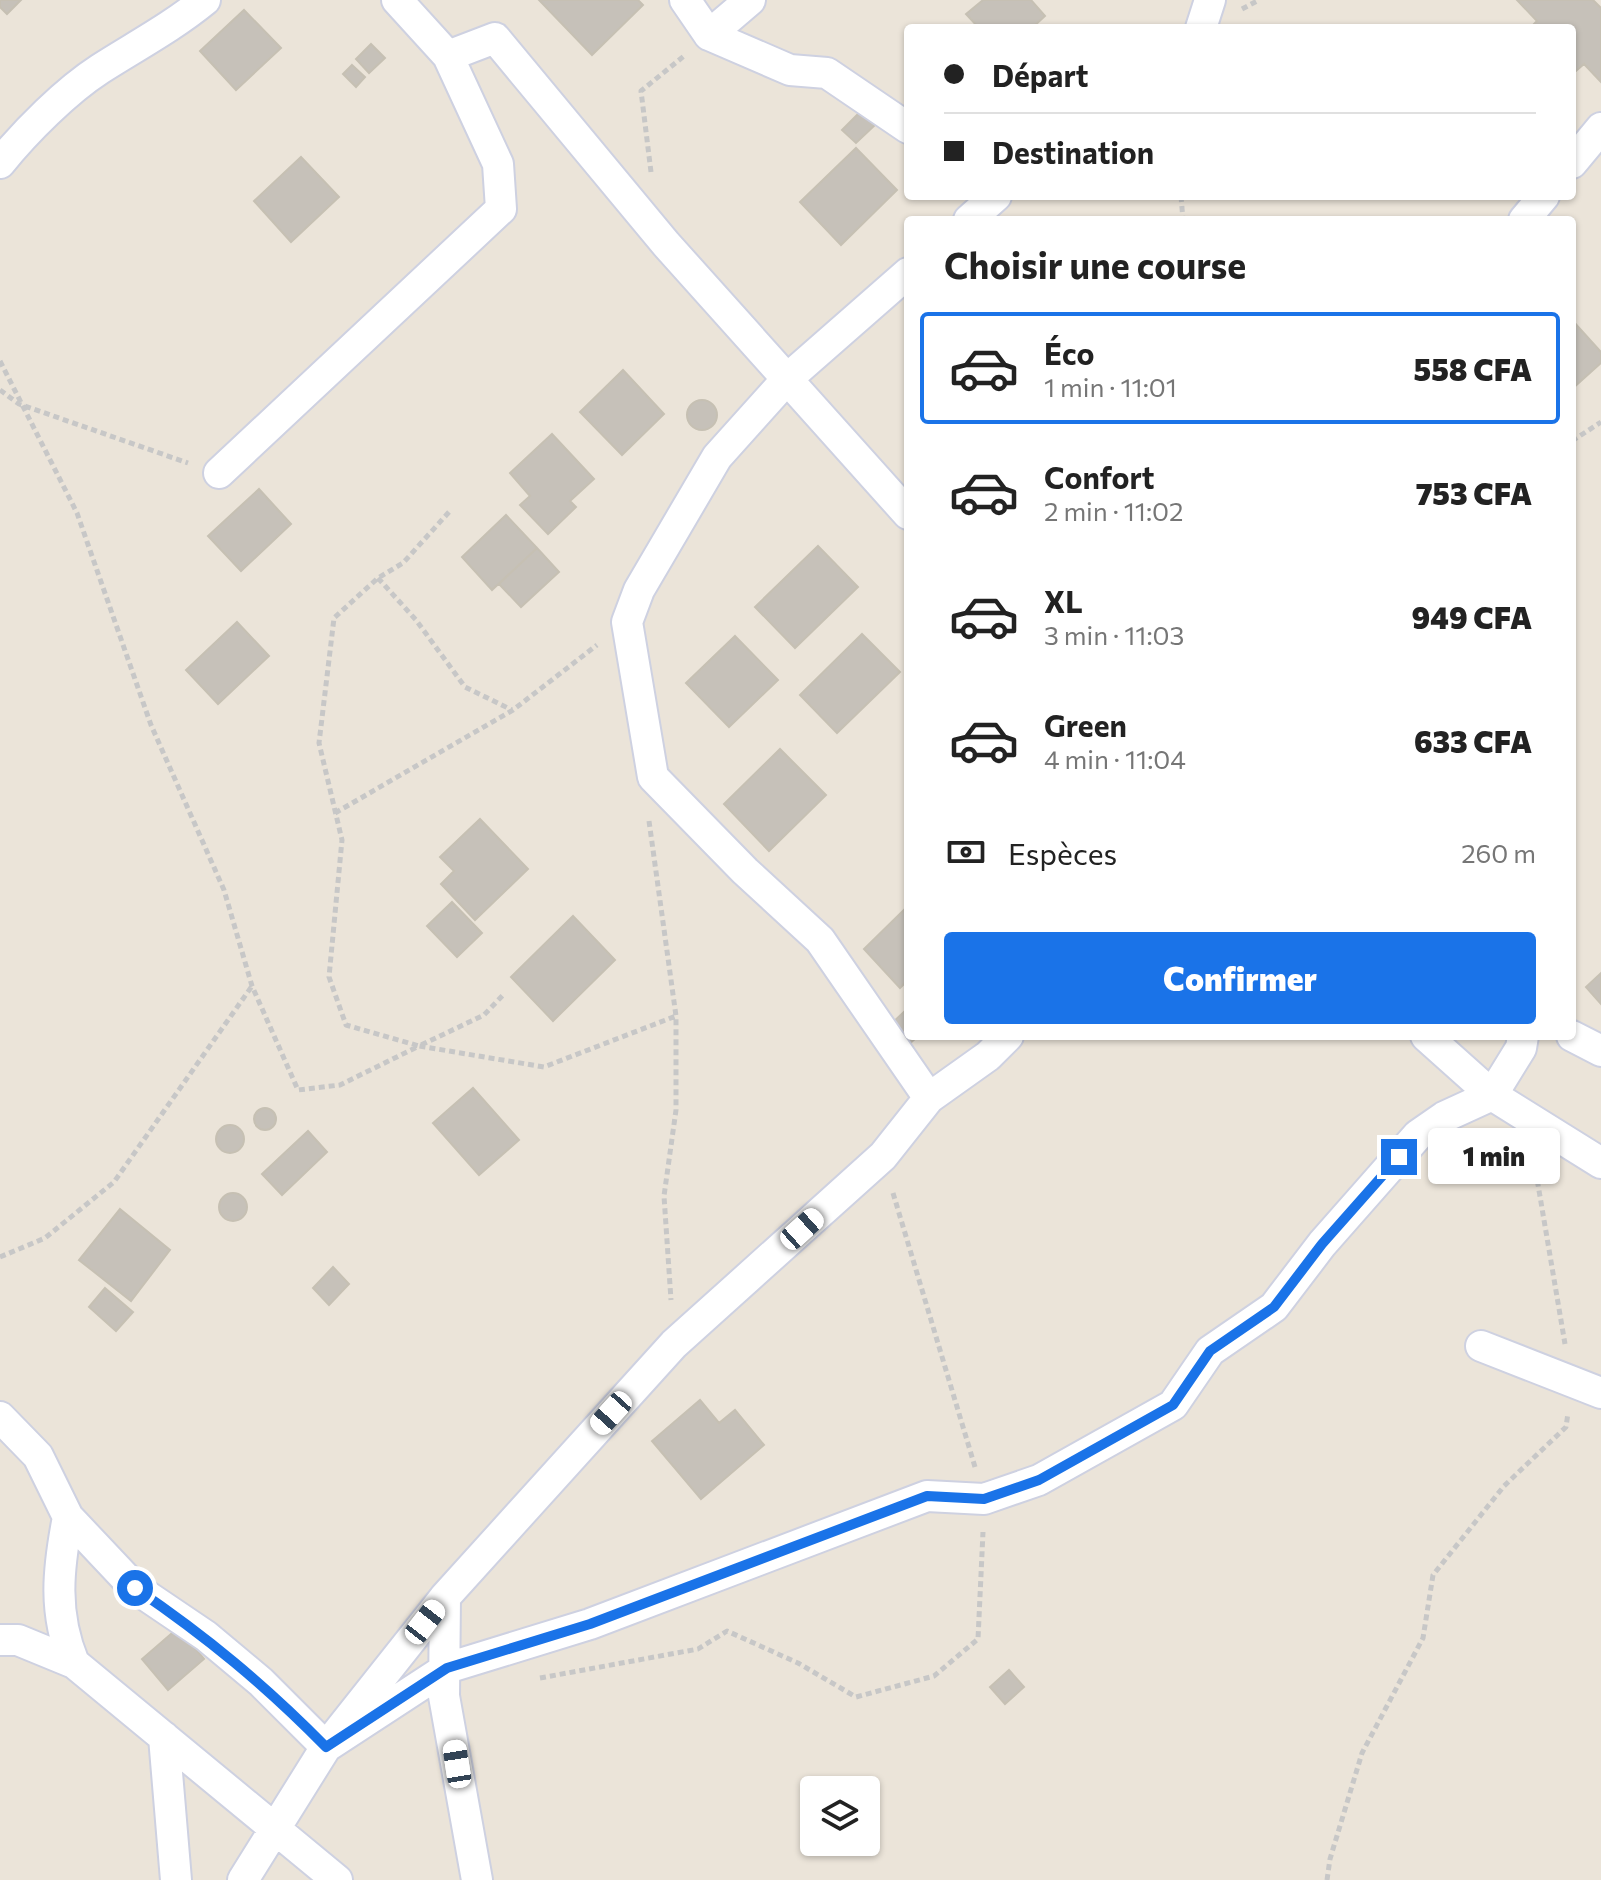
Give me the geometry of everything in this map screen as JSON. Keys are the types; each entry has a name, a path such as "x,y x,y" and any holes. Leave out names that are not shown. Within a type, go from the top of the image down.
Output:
{"street":[{"path":"0,163 19,139 97,70 173,26 205,0"},
{"path":"219,473 501,209 498,164 448,56 397,0"},
{"path":"685,0 709,35 790,70 827,73 904,125"},
{"path":"709,35 750,0"},
{"path":"1202,24 1210,0"},
{"path":"448,56 495,38 666,244 904,510"},
{"path":"1576,158 1601,128"},
{"path":"974,216 992,200"},
{"path":"1527,216 1541,200"},
{"path":"904,277 787,379 717,457 639,590 627,622 653,777 745,871 820,940 929,1098"},
{"path":"1576,1038 1601,1051"},
{"path":"243,1880 278,1830 326,1747 445,1597 674,1344 883,1156 929,1098 988,1056 1004,1040"},
{"path":"1430,1040 1492,1095 1601,1163"},
{"path":"326,1747 447,1668 590,1624 927,1496 984,1499 1039,1480 1173,1405 1210,1351 1274,1307 1322,1244 1418,1135 1444,1117 1492,1095 1521,1048 1522,1040"},
{"path":"1481,1346 1601,1393"},
{"path":"0,1417 38,1456 68,1517 135,1588 206,1636 261,1682 326,1747"},
{"path":"68,1517 60,1557 59,1602 62,1634 74,1663"},
{"path":"445,1597 447,1668 444,1696 477,1880"},
{"path":"0,1640 18,1640 74,1663 337,1880"},
{"path":"164,1737 176,1880"}],"path":[{"path":"652,176 641,91 709,35"},
{"path":"0,361 19,404 77,513 151,725 224,890 252,986 298,1090 340,1085 484,1015 505,993"},
{"path":"0,390 19,404 135,448 219,473"},
{"path":"1576,438 1601,422"},
{"path":"449,512 403,563 378,578 334,618 319,743 342,840 329,977 346,1025 419,1046 544,1067 676,1016"},
{"path":"378,578 416,620 465,687 513,710"},
{"path":"335,813 513,710 627,622"},
{"path":"653,777 648,810 676,1016 676,1110 664,1196 674,1344"},
{"path":"0,1257 45,1238 114,1182 252,986"},
{"path":"1327,1880 1330,1859 1362,1753 1423,1638 1433,1575 1474,1528 1504,1486 1566,1427 1572,1382 1532,1150"}],"building":[{"path":"0,0 21,0 7,14 0,7"},
{"path":"539,0 638,0 643,5 592,55"},
{"path":"983,0 1031,0 1045,16 1036,24 975,24 966,14"},
{"path":"1517,0 1593,0 1601,8 1601,82 1584,64 1576,71 1576,24 1534,24 1537,21"},
{"path":"244,10 281,48 236,90 200,51"},
{"path":"371,44 385,58 369,73 356,59"},
{"path":"352,65 365,77 356,87 343,74"},
{"path":"861,111 875,125 856,143 842,130"},
{"path":"856,148 897,190 841,245 800,202"},
{"path":"301,157 339,197 291,242 254,201"},
{"path":"1576,324 1601,352 1601,363 1576,385"},
{"path":"623,370 664,414 622,455 580,412"},
{"path":"702,400 708,401 716,409 716,421 708,429 702,430 696,429 688,421 687,415 688,409 696,401"},
{"path":"552,434 594,479 570,501 576,507 548,534 520,505 530,496 510,473"},
{"path":"259,489 291,524 241,571 208,536"},
{"path":"506,515 537,548 492,590 462,557"},
{"path":"818,546 858,587 795,648 755,607"},
{"path":"537,548 559,572 521,607 499,584"},
{"path":"237,622 269,656 218,704 186,670"},
{"path":"862,634 900,672 837,733 800,695"},
{"path":"735,636 778,680 729,727 686,683"},
{"path":"780,749 826,795 769,851 724,804"},
{"path":"480,819 528,869 475,920 441,884 454,871 440,857"},
{"path":"452,902 482,933 457,957 427,926"},
{"path":"904,910 904,984 900,988 864,949"},
{"path":"573,916 615,960 553,1021 511,977"},
{"path":"1601,973 1601,1004 1586,987"},
{"path":"904,1012 904,1040 914,1040 907,1046 888,1027"},
{"path":"473,1088 519,1140 479,1175 433,1123"},
{"path":"265,1108 273,1111 276,1119 273,1127 265,1130 257,1127 254,1119 257,1111"},
{"path":"230,1125 240,1129 244,1139 240,1149 230,1153 220,1149 216,1139 220,1129"},
{"path":"308,1131 327,1152 282,1195 262,1174"},
{"path":"233,1193 243,1197 247,1207 243,1217 233,1221 223,1217 219,1207 223,1197"},
{"path":"120,1209 170,1250 131,1301 79,1260"},
{"path":"333,1267 349,1284 329,1305 313,1288"},
{"path":"105,1288 133,1312 116,1331 89,1307"},
{"path":"700,1400 719,1423 735,1410 764,1445 701,1499 652,1441"},
{"path":"178,1628 204,1659 168,1690 142,1659"},
{"path":"1009,1670 1024,1687 1005,1704 990,1687"}],"route":[{"path":"135,1588 206,1636 261,1682 326,1747 447,1668 590,1624 927,1496 984,1499 1039,1480 1110,1441 1173,1405 1210,1351 1274,1307 1322,1244 1399,1157"}]}
